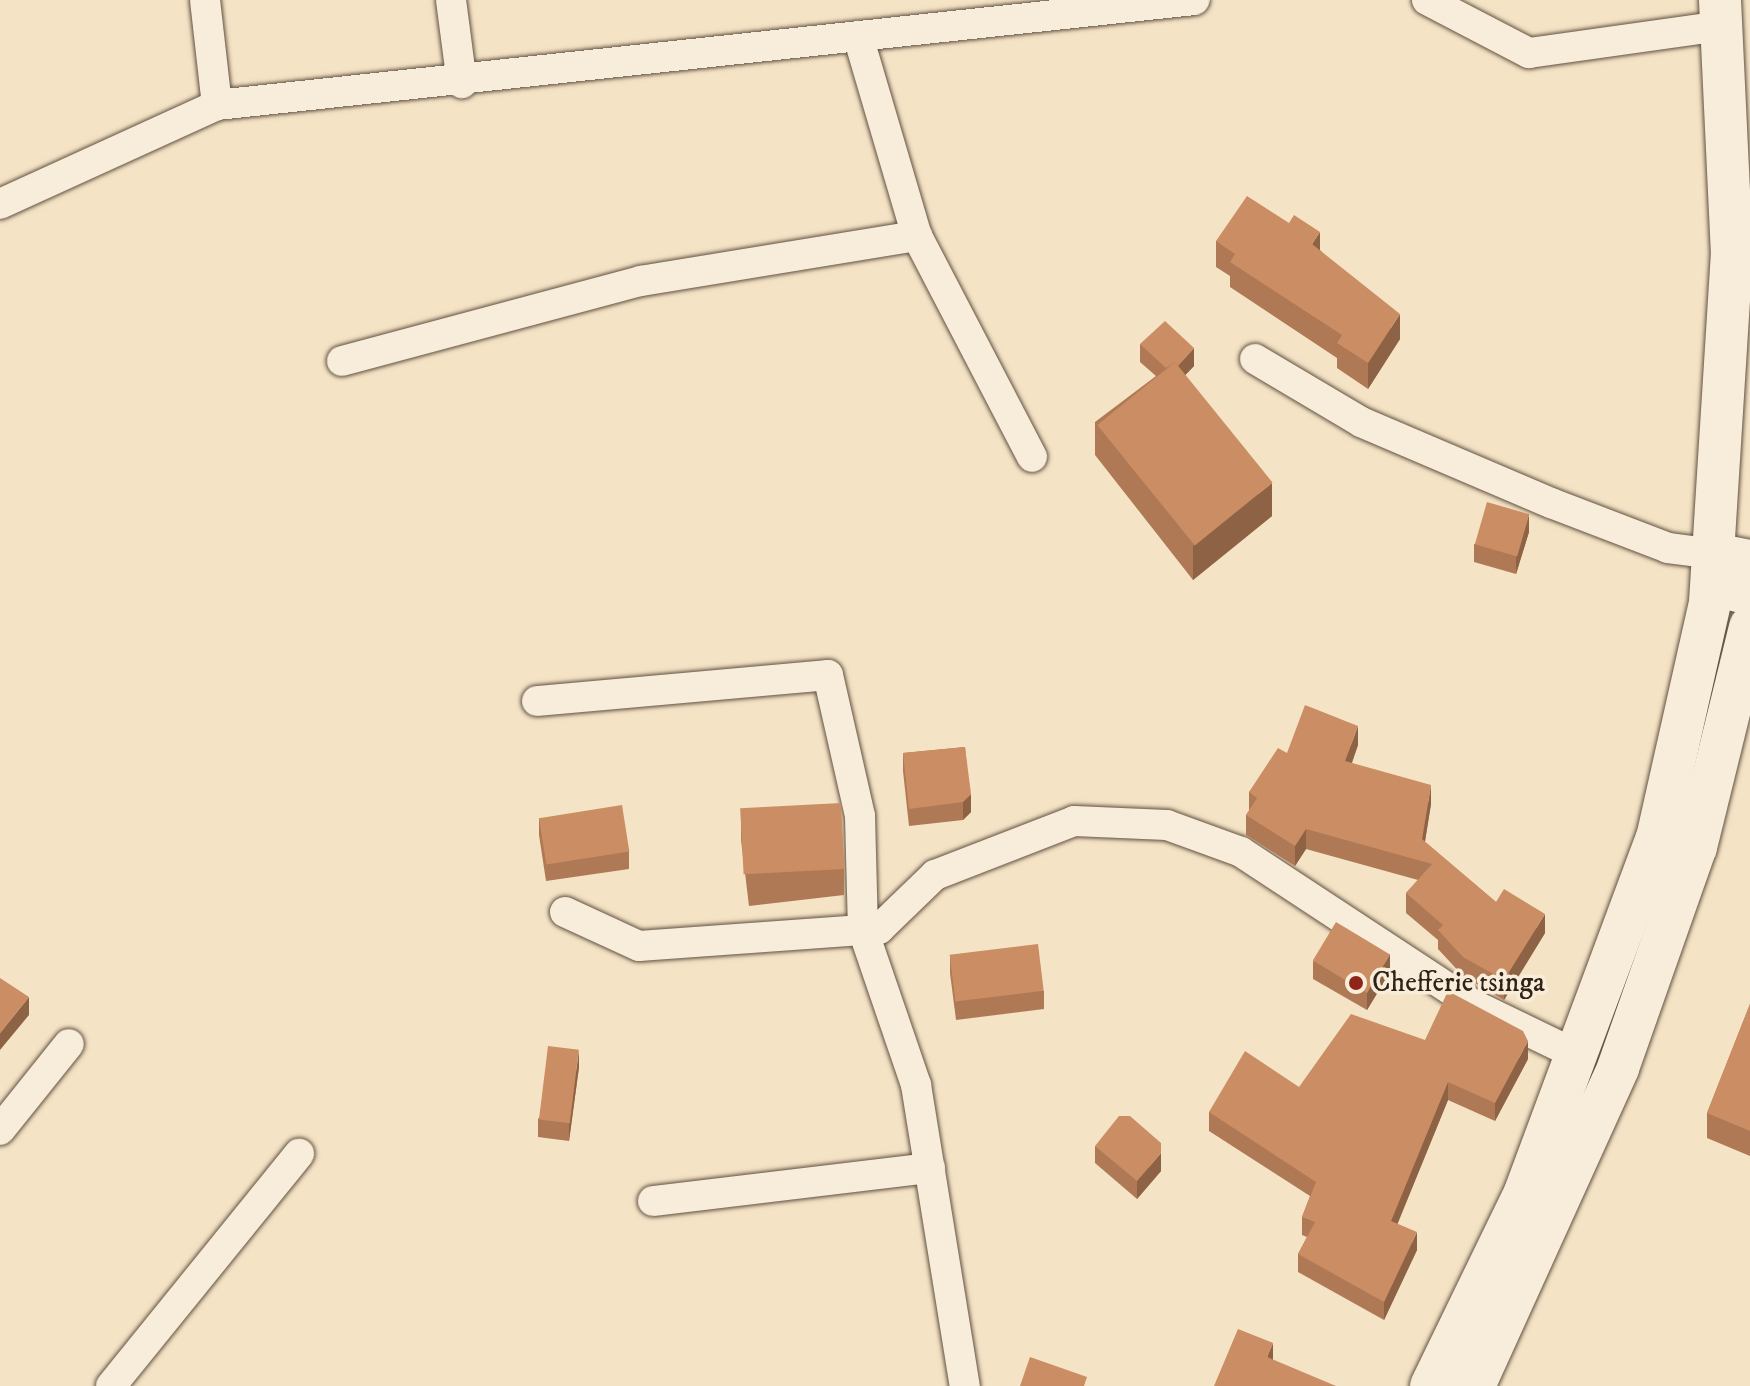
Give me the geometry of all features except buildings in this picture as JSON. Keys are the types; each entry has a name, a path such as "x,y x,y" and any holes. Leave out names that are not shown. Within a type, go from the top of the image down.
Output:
{"main road":[{"path":"1431,1386 1525,1192 1577,1055 1657,838 1732,573 1732,255 1720,13"},
{"path":"1474,1386 1618,1068 1696,847 1743,680 1750,627"}],"street":[{"path":"205,0 217,105"},
{"path":"451,0 462,83"},
{"path":"0,204 217,105 462,83 1194,0"},
{"path":"1427,0 1529,53 1720,13"},
{"path":"858,36 917,236 1032,457"},
{"path":"342,361 641,281 917,236"},
{"path":"1255,359 1361,422 1732,573"},
{"path":"537,701 828,675 860,816 863,930 916,1085 965,1386"},
{"path":"565,912 639,946 879,929 935,875 1074,821 1167,825 1241,852 1474,1005 1577,1055"},
{"path":"0,1130 69,1044"},
{"path":"111,1386 299,1154"},
{"path":"653,1201 930,1168"}],"place":[{"name":"Chefferie tsinga","path":"1356,983"}]}
